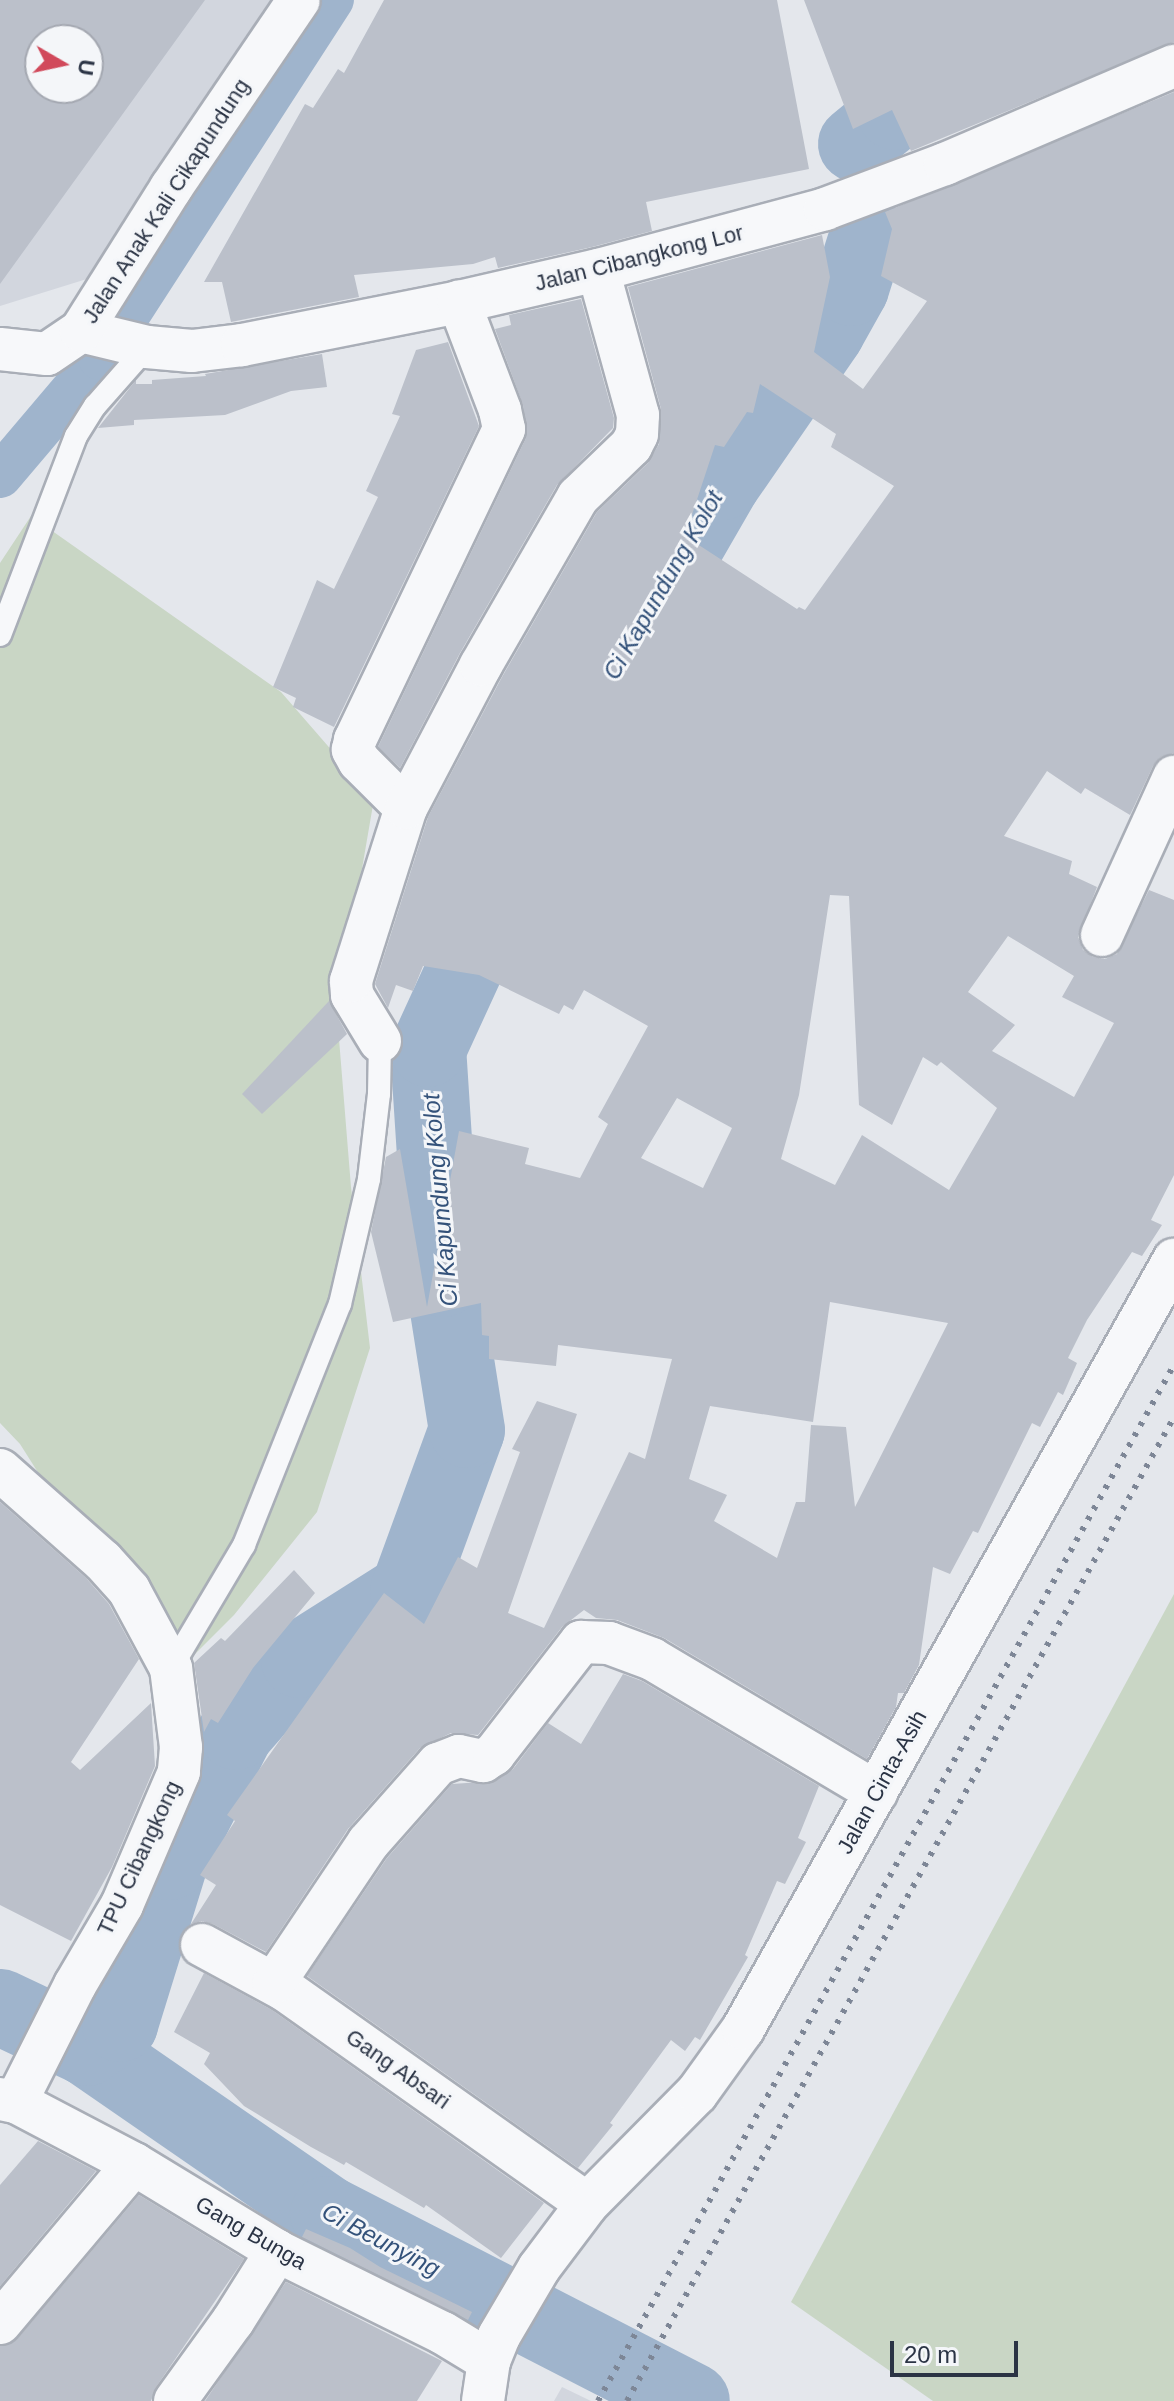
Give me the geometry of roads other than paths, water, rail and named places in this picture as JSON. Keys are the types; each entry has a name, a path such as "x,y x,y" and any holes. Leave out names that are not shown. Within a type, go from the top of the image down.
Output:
{"street":[{"name":"Jalan Anak Kali Cikapundung","path":"2,350 47,354 114,339 299,0"},
{"name":"Jalan Cibangkong Lor","path":"114,339 192,351 242,345 459,302 598,270 825,209 945,164 1174,66"},
{"path":"371,1028 352,995 351,981 406,808 481,665 578,497 631,446 637,434 638,415 598,270"},
{"path":"406,808 359,761 353,750 355,740 504,429 500,410 459,302"},
{"path":"1102,935 1174,777"},
{"name":"Jalan Cinta-Asih","path":"490,2366 539,2268 587,2204 697,2093 723,2060 1174,1260"},
{"name":"TPU Cibangkong","path":"0,1470 119,1576 171,1668 180,1724 179,1772 122,1905 13,2096"},
{"path":"274,1983 368,1843 438,1764 459,1756 483,1761 494,1754 572,1649 588,1639 609,1643 652,1659 876,1792"},
{"name":"Gang Absari","path":"202,1945 274,1983 587,2204"},
{"name":"Gang Bunga","path":"13,2096 134,2164 277,2251 443,2333 490,2366"},
{"path":"0,2323 134,2164"},
{"path":"175,2401 233,2321 277,2251"}],"lane":[{"path":"0,635 76,436 95,406 114,339"},
{"path":"171,1668 244,1545 340,1304 369,1179 380,1085 371,1028"}],"waterway":[{"path":"0,476 100,358 332,0"},
{"name":"Ci Kapundung Kolot","path":"856,144 895,112 1080,26 1117,0"},
{"name":"Ci Kapundung Kolot","path":"638,629 723,482 827,331 851,288 868,234"},
{"name":"Ci Kapundung Kolot","path":"87,2048 120,2024 170,1862 236,1732 299,1660 408,1591 467,1430 443,1279 428,1049 506,879"},
{"name":"Ci Beunying","path":"0,2007 87,2048 328,2214 692,2401"}],"railway":[{"path":"598,2401 1174,1365"},
{"path":"627,2401 1174,1417"}]}
